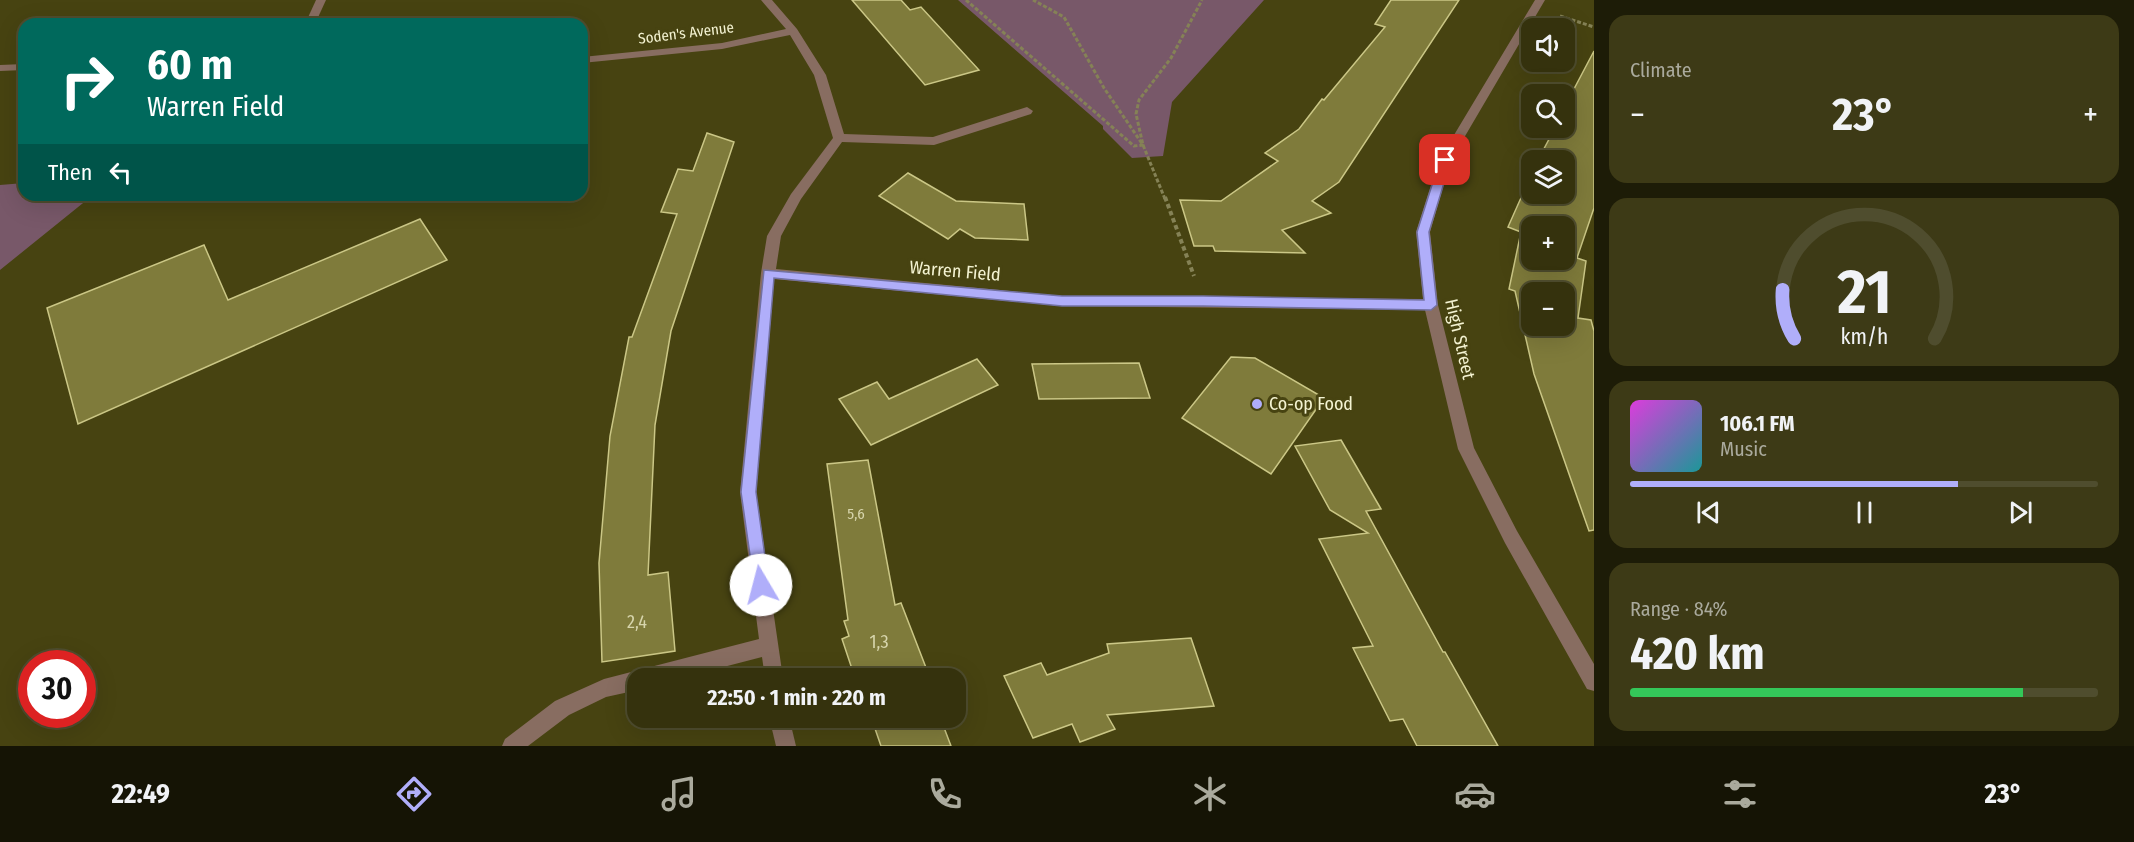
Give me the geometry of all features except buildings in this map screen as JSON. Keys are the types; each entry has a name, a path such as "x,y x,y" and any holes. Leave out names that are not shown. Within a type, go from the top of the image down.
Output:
{"street":[{"path":"313,18 321,0"},
{"path":"766,0 793,31 820,75 839,138"},
{"name":"High Street","path":"1538,4 1445,160 1423,232 1431,305 1466,449 1510,537 1594,682"},
{"name":"Soden's Avenue","path":"588,59 722,46 793,31"},
{"path":"0,68 18,67"},
{"path":"839,138 934,141 1027,111"},
{"path":"773,668 748,492 768,273 774,236 796,197 839,138"},
{"name":"Warren Field","path":"768,273 1062,301 1431,305"},
{"path":"684,668 770,646"},
{"path":"512,746 562,708 604,688 627,683"},
{"path":"782,728 786,746"}],"path":[{"path":"966,0 1134,146 1143,145"},
{"path":"1033,0 1064,17 1104,88 1143,145 1150,158 1203,301"},
{"path":"1143,145 1136,114 1139,100 1171,58 1202,0"},
{"path":"1538,4 1594,27"}],"shaded area":[{"path":"958,0 1264,0 1172,102 1163,156 1132,158 1103,129 1103,126"},
{"path":"18,184 18,201 86,201 0,270 0,185"}],"place":[{"name":"Co-op Food","path":"1257,404"}],"route":[{"path":"761,585 748,492 768,273 1062,301 1431,305 1423,232 1445,160"}]}
